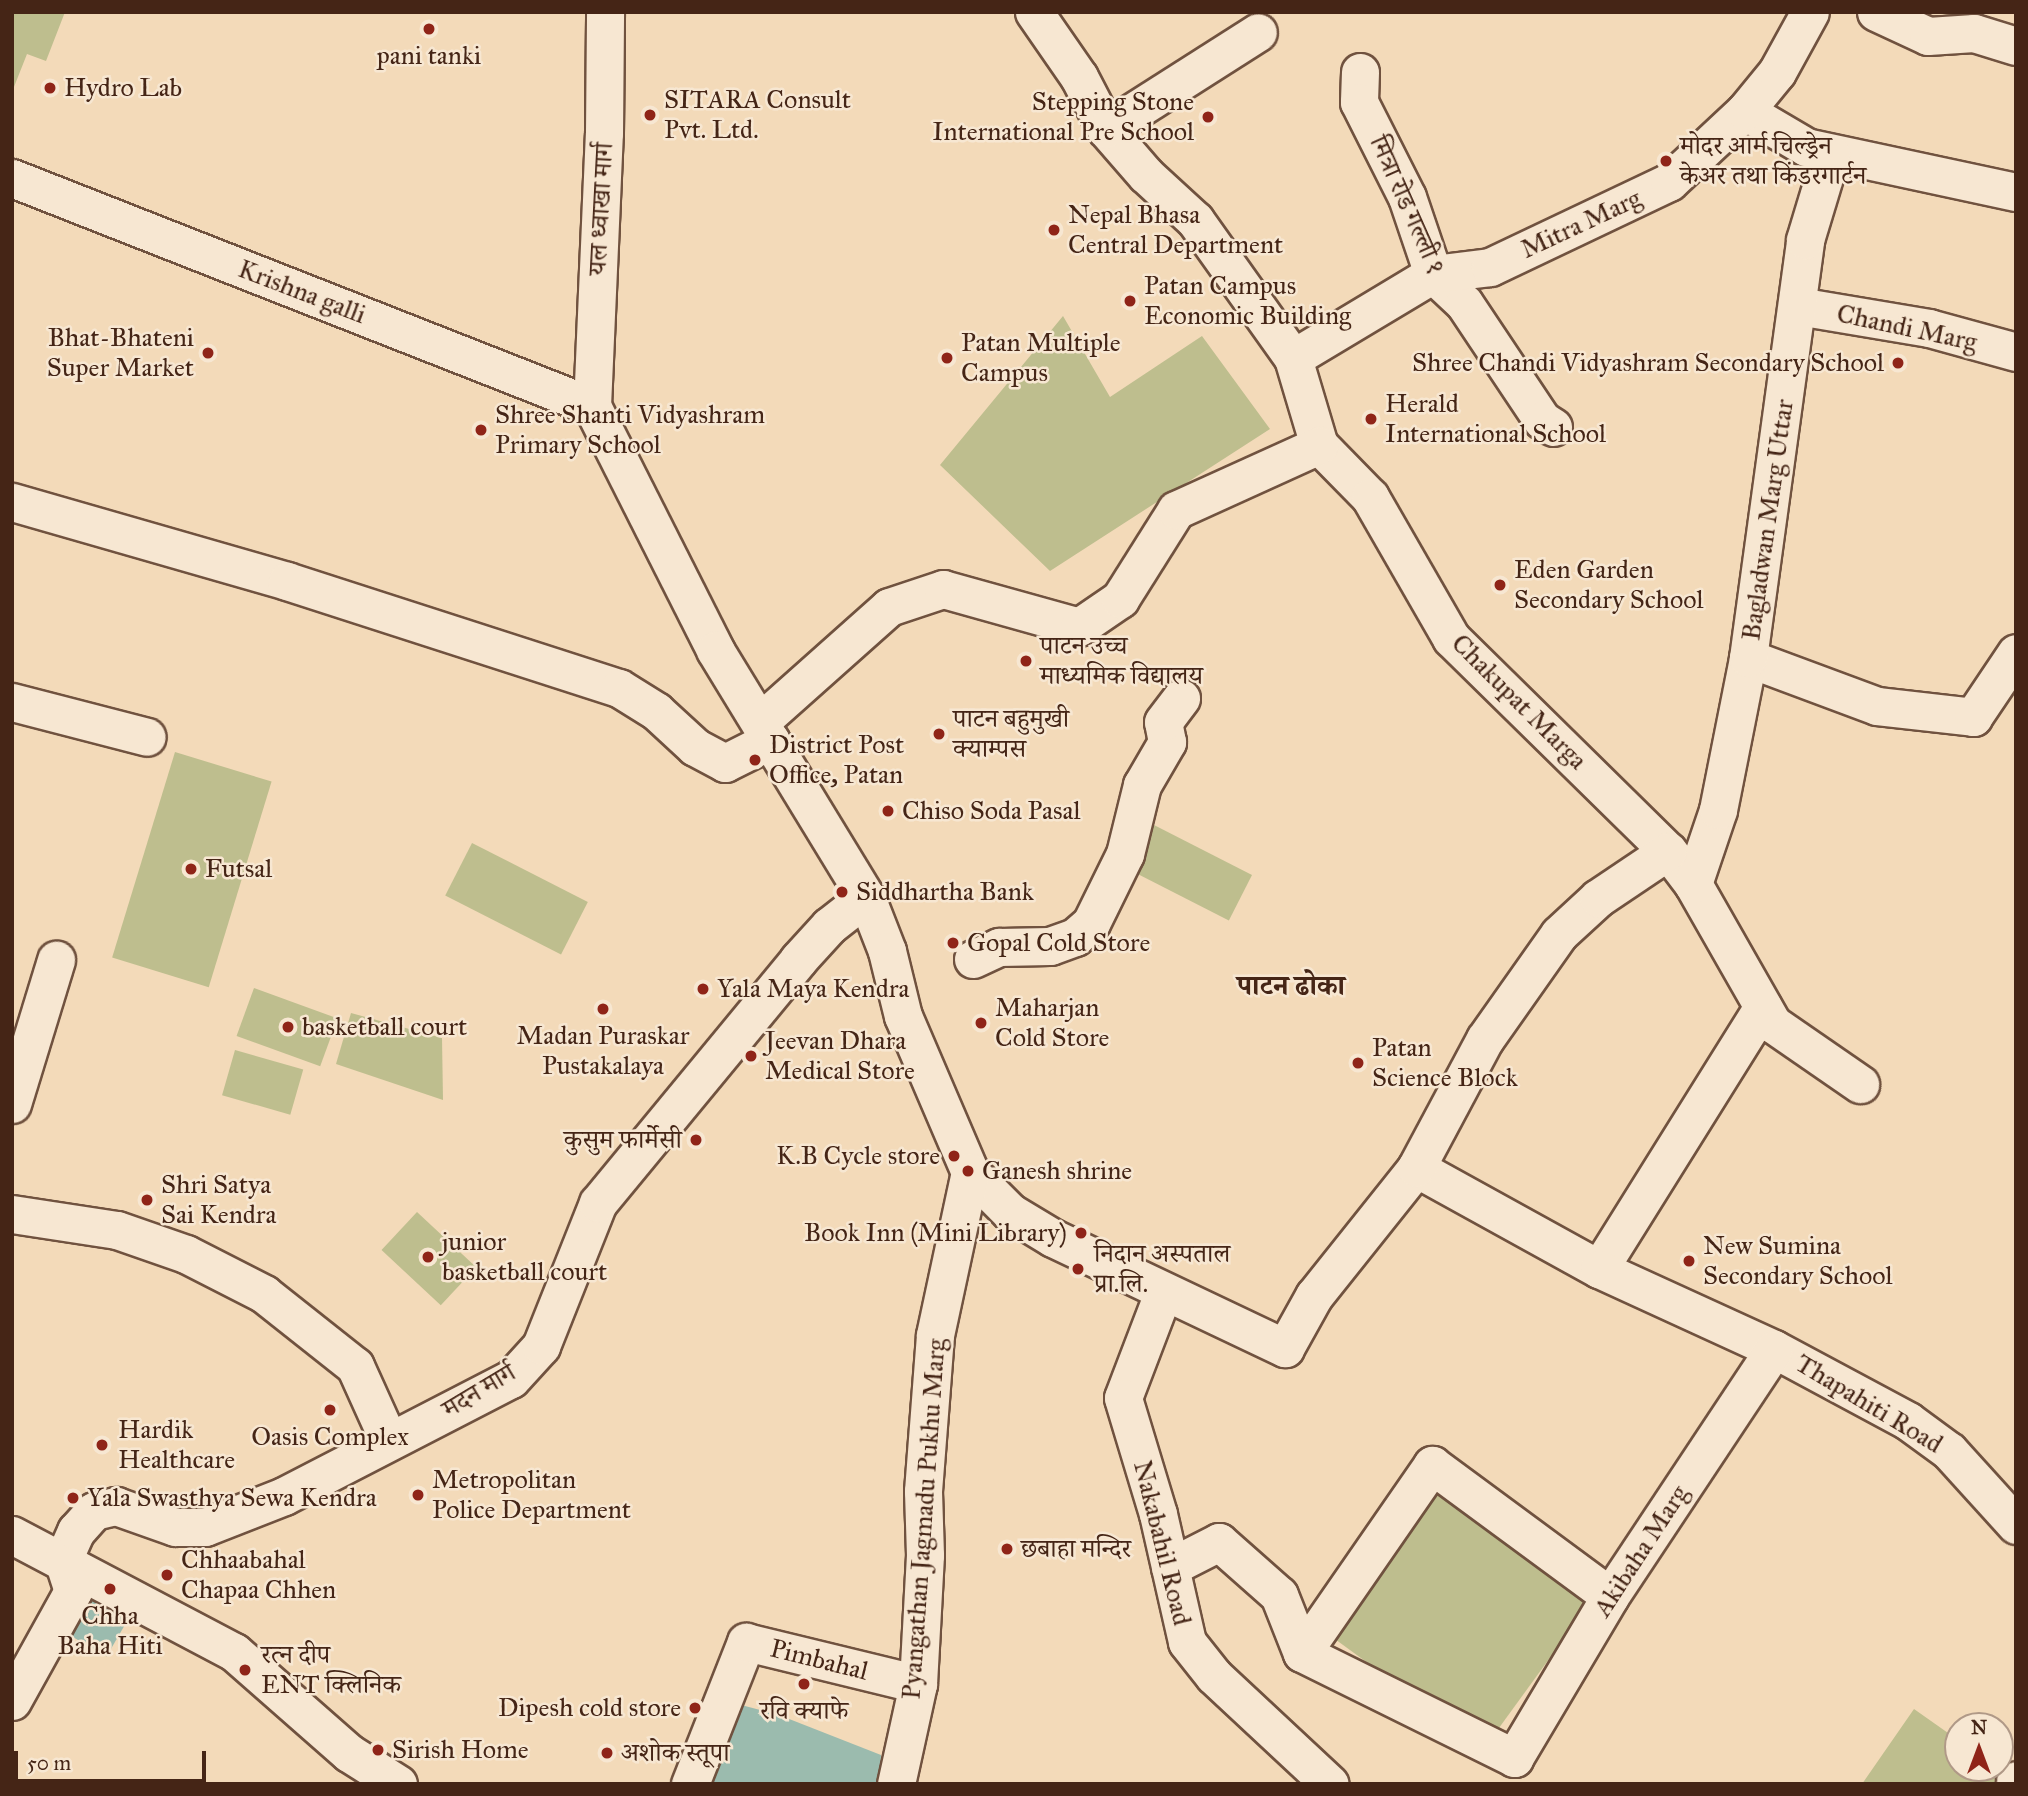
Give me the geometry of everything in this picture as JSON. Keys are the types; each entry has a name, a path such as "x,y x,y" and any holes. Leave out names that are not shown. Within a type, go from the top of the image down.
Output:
{"street":[{"name":"यल ध्वाखा मार्ग","path":"592,406 605,12"},
{"name":"Chakupat Marga","path":"1034,12 1079,77 1106,129 1146,175 1195,220 1293,358 1319,445 1370,496 1451,638 1668,851 1693,884 1773,1024 1860,1084"},
{"path":"1876,12 1928,36 1974,33 2016,46"},
{"name":"Mitra Marg","path":"1293,358 1433,274 1490,267 1669,182 1745,111 1777,72 1805,14"},
{"path":"1106,129 1258,32"},
{"name":"मित्रा रोड गल्ली १","path":"1360,72 1359,102 1407,197 1433,274 1464,303 1542,420 1553,427"},
{"path":"1745,111 1786,138 1831,154 2016,192"},
{"name":"Bagladwan Marg Uttar","path":"1693,884 1718,810 1748,658 1809,219 1831,154"},
{"name":"Krishna galli","path":"12,178 592,406"},
{"name":"Chandi Marg","path":"1798,306 1929,328 2016,352"},
{"path":"592,406 715,650 866,897 887,951 903,1016 970,1172 1010,1212 1163,1293 1285,1348 1314,1296 1416,1168 1485,1039 1559,934 1598,898 1668,851"},
{"path":"12,502 300,585 619,688 656,711 695,747 725,763 766,731 889,607 943,589 1079,627 1120,599 1176,510 1319,445"},
{"path":"1748,658 1877,706 1973,717 2016,653"},
{"path":"974,958 999,947 1030,943 1051,946 1075,937 1091,923 1125,854 1142,785 1167,742 1163,722 1181,698"},
{"path":"12,702 147,737"},
{"name":"मदन मार्ग","path":"63,1560 76,1531 94,1511 116,1506 175,1527 205,1527 284,1496 388,1438 511,1379 541,1346 598,1203 798,960 829,926 866,897"},
{"path":"12,1104 56,960"},
{"path":"1599,1269 1763,1007"},
{"name":"Thapahiti Road","path":"1416,1168 1599,1269 1774,1349 1908,1421 1949,1451 2016,1525"},
{"name":"Pyangathan Jagmadu Pukhu Marg","path":"896,1784 918,1684 925,1555 923,1491 935,1335 970,1172"},
{"path":"12,1214 117,1230 186,1254 264,1294 355,1366 388,1438"},
{"name":"Nakabahil Road","path":"1163,1293 1123,1398 1170,1567 1187,1642 1214,1676 1330,1784"},
{"name":"Akibaha Marg","path":"1303,1653 1514,1758 1611,1596 1774,1349"},
{"path":"1303,1653 1432,1465 1611,1596"},
{"path":"12,1535 63,1560 124,1597 234,1652 349,1753 398,1784"},
{"path":"1170,1567 1219,1542 1279,1595 1303,1653"},
{"path":"12,1701 73,1591 63,1560"},
{"name":"Pimbahal","path":"690,1784 746,1642 918,1684"}],"green space":[{"path":"12,12 65,12 46,61 27,54 12,92"},
{"path":"1063,316 1110,397 1202,336 1270,429 1050,571 940,465"},
{"name":"Futsal","path":"175,752 272,782 209,987 112,958"},
{"path":"1154,825 1252,875 1229,920 1131,870"},
{"path":"472,843 588,902 561,955 445,896"},
{"name":"basketball court","path":"254,988 338,1018 320,1066 237,1036"},
{"path":"351,1013 442,1038 443,1100 336,1064"},
{"name":"basketball court","path":"235,1050 303,1070 290,1115 222,1095"},
{"name":"junior basketball court","path":"417,1212 476,1267 441,1305 382,1250"},
{"path":"1439,1460 1606,1581 1485,1748 1318,1627"},
{"path":"1914,1709 1944,1730 1944,1782 2016,1784 1862,1784"}],"shaded area":[{"path":"89,1591 131,1615 107,1657 65,1633"},
{"path":"726,1701 779,1715 881,1755 880,1784 697,1784"}],"place":[{"name":"pani tanki","path":"429,29"},
{"name":"Hydro Lab","path":"50,88"},
{"name":"SITARA Consult Pvt. Ltd.","path":"650,115"},
{"name":"Stepping Stone International Pre School","path":"1208,117"},
{"name":"मोदर आर्म चिल्ड्रेन केअर तथा किंडरगार्टन","path":"1666,161"},
{"name":"Nepal Bhasa Central Department","path":"1054,230"},
{"name":"Patan Campus Economic Building","path":"1130,301"},
{"name":"Bhat-Bhateni Super Market","path":"208,353"},
{"name":"Patan Multiple Campus","path":"947,358"},
{"name":"Shree Chandi Vidyashram Secondary School","path":"1898,363"},
{"name":"Herald International School","path":"1371,419"},
{"name":"Shree Shanti Vidyashram Primary School","path":"481,430"},
{"name":"Eden Garden Secondary School","path":"1500,585"},
{"name":"पाटन उच्च माध्यमिक विद्यालय","path":"1026,661"},
{"name":"पाटन बहुमुखी क्याम्पस","path":"939,734"},
{"name":"District Post Office, Patan","path":"755,760"},
{"name":"Chiso Soda Pasal","path":"888,811"},
{"name":"Futsal","path":"191,869"},
{"name":"Siddhartha Bank","path":"842,892"},
{"name":"Gopal Cold Store","path":"953,943"},
{"name":"Yala Maya Kendra","path":"703,989"},
{"name":"Madan Puraskar Pustakalaya","path":"603,1009"},
{"name":"Maharjan Cold Store","path":"981,1023"},
{"name":"basketball court","path":"288,1027"},
{"name":"Jeevan Dhara Medical Store","path":"751,1056"},
{"name":"Patan Science Block","path":"1358,1063"},
{"name":"कुसुम फार्मेसी","path":"696,1140"},
{"name":"K.B Cycle store","path":"954,1156"},
{"name":"Ganesh shrine","path":"968,1171"},
{"name":"Shri Satya Sai Kendra","path":"147,1200"},
{"name":"Book Inn (Mini Library)","path":"1081,1233"},
{"name":"junior basketball court","path":"428,1257"},
{"name":"New Sumina Secondary School","path":"1689,1261"},
{"name":"निदान अस्पताल प्रा.लि.","path":"1078,1269"},
{"name":"Oasis Complex","path":"330,1410"},
{"name":"Hardik Healthcare","path":"102,1445"},
{"name":"Metropolitan Police Department","path":"418,1495"},
{"name":"Yala Swasthya Sewa Kendra","path":"73,1498"},
{"name":"छबाहा मन्दिर","path":"1007,1549"},
{"name":"Chhaabahal Chapaa Chhen","path":"167,1575"},
{"name":"Chha Baha Hiti","path":"110,1589"},
{"name":"रत्न दीप ENT क्लिनिक","path":"245,1670"},
{"name":"रवि क्याफे","path":"804,1684"},
{"name":"Dipesh cold store","path":"695,1708"},
{"name":"Sirish Home","path":"378,1750"},
{"name":"अशोक स्तूपा","path":"607,1753"}],"district":[{"name":"पाटन ढोका","path":"1291,986"}]}
